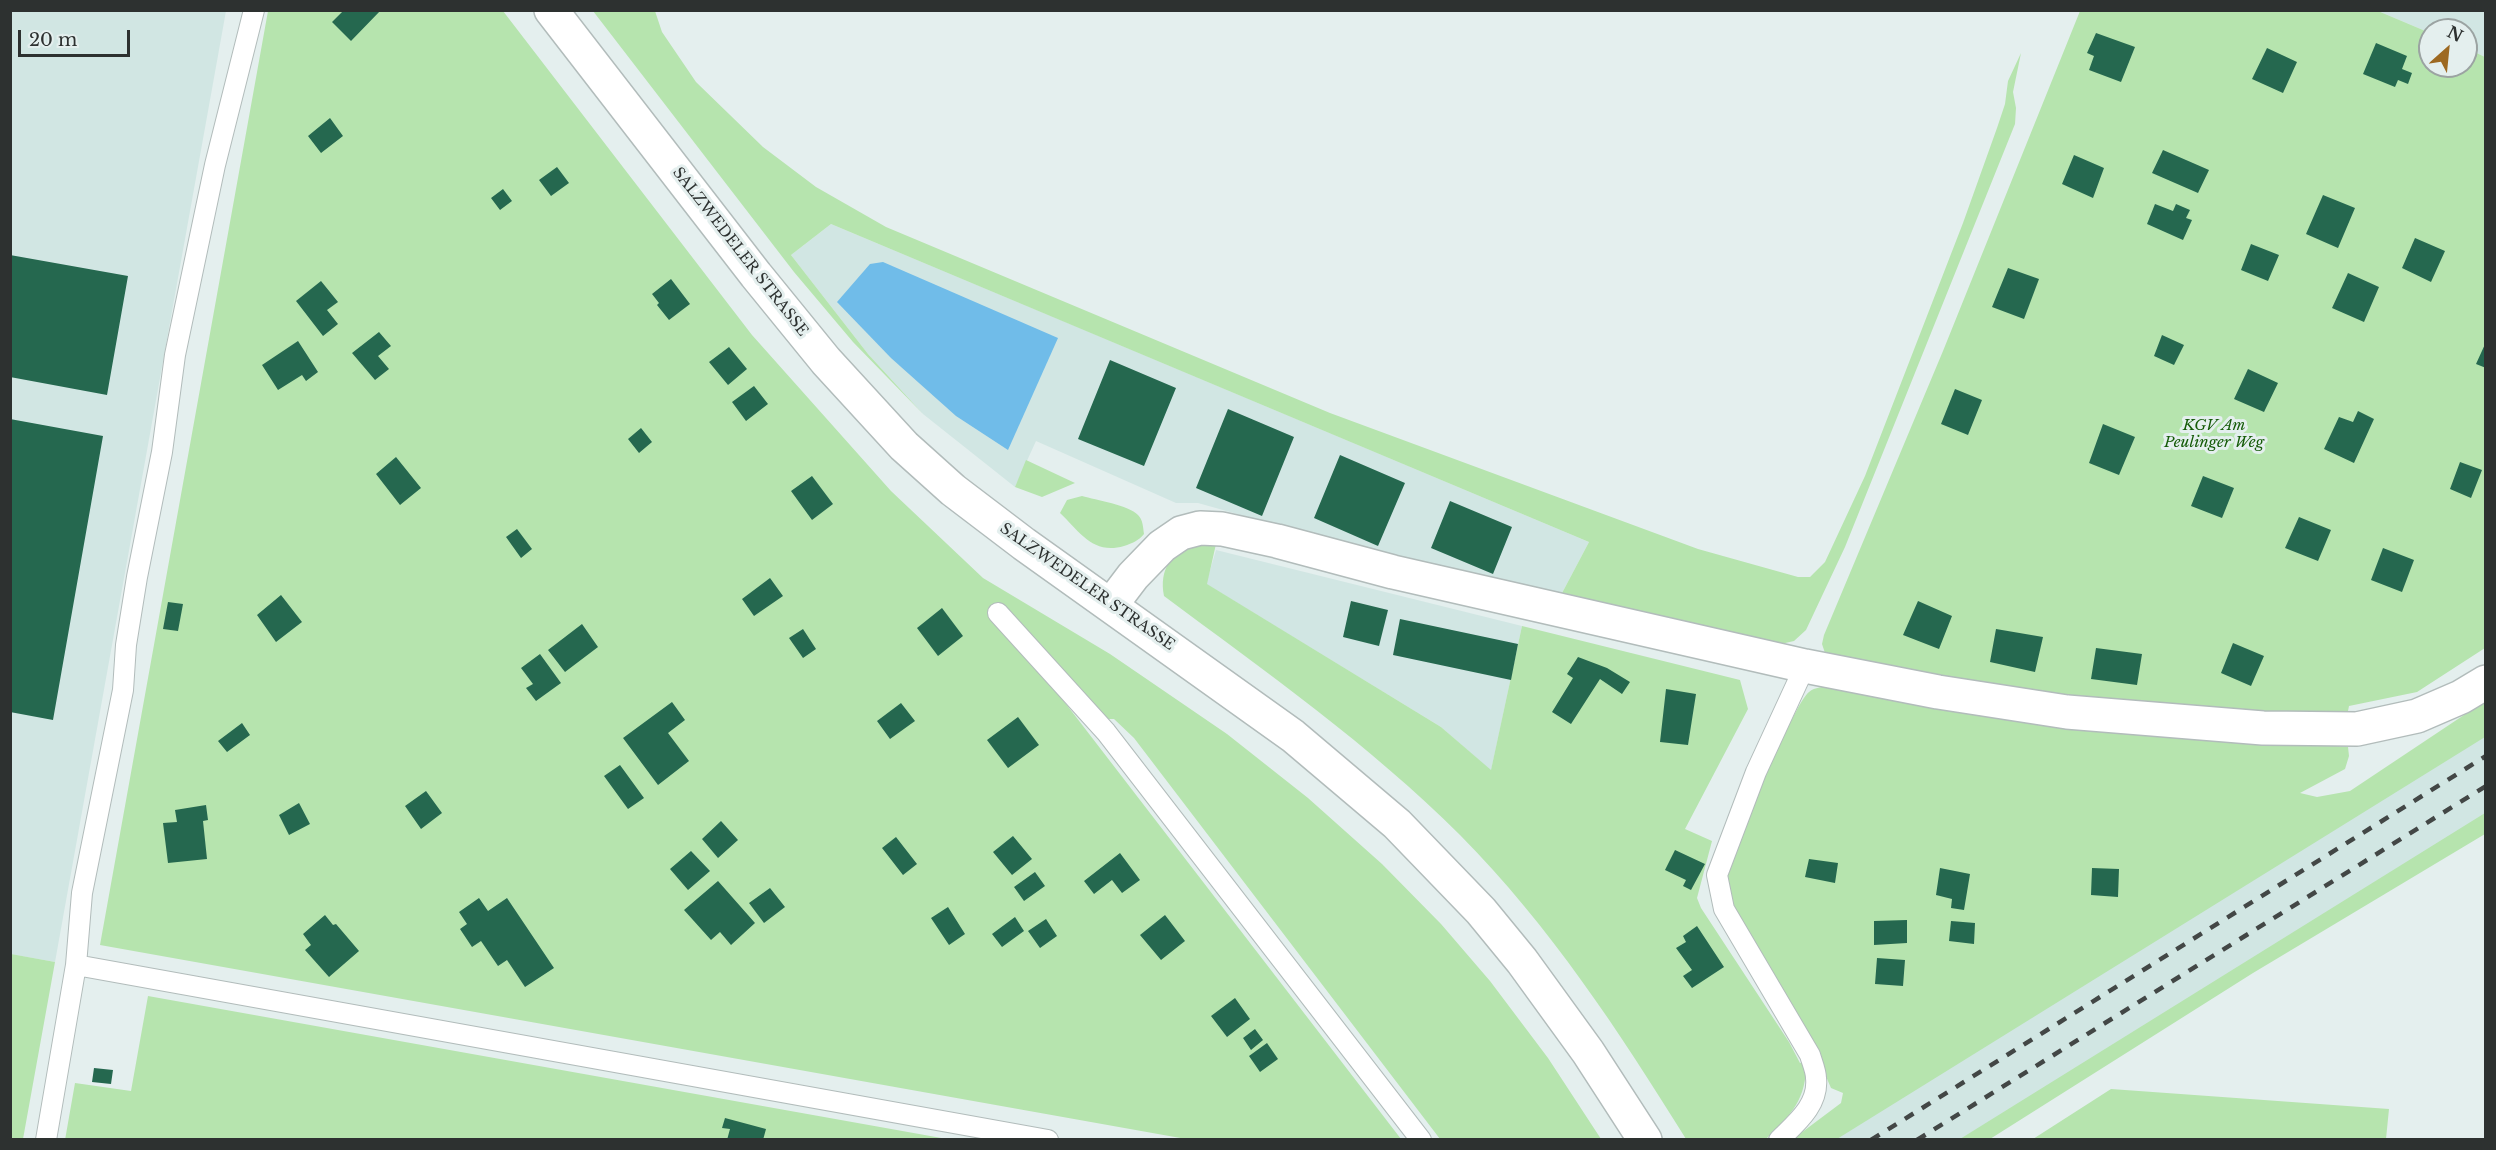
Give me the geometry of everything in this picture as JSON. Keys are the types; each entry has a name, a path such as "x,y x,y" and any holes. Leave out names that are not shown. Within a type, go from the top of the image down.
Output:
{"main road":[{"name":"SALZWEDELER STRASSE","path":"551,10 777,301 826,361 904,446 954,490 1004,529 1293,736 1397,824 1481,911 1556,1005 1645,1140"},
{"path":"1111,605 1139,569 1161,546 1181,532 1200,528 1222,529 1404,575 1805,666 1938,692 2067,712 2263,728 2357,729 2417,716 2461,697 2486,682"}],"lane":[{"path":"46,1140 76,965 82,892 123,690 130,622 162,452 175,355 215,165 254,10"},
{"path":"998,613 1106,732 1421,1140"},
{"path":"1779,1140 1806,1113 1817,1080 1810,1054 1724,909 1717,875 1756,772 1805,666"},
{"path":"76,965 1048,1140"}],"shaded area":[{"path":"10,11 226,11 55,962 10,954"},
{"path":"2378,11 2485,11 2485,57 2478,54 2478,18 2418,18 2418,28"},
{"path":"831,224 1589,542 1561,595 1348,545 1198,503 1176,503 1036,441 1015,487 923,414 868,354 791,255"},
{"path":"1216,550 1522,626 1491,771 1441,727 1206,584"},
{"path":"2485,712 2485,824 1980,1139 1809,1140"}],"green space":[{"path":"268,11 503,11 752,335 891,491 983,578 1110,654 1227,734 1308,798 1382,864 1441,924 1490,981 1548,1058 1601,1139 1440,1139 1134,738 1114,719 1102,719 1026,652 1401,1139 1186,1139 100,945"},
{"path":"593,11 655,11 662,32 696,82 763,147 816,187 886,227 1330,413 1698,549 1798,577 1810,577 1825,562 1865,476 1963,223 2005,104 2008,81 2021,53 2013,92 2016,108 2015,124 1845,547 1806,630 1794,641 1772,646 1561,595 1589,542 831,224 791,255 868,354 923,414 853,342 794,272"},
{"name":"KGV Am Peulinger Weg","path":"2080,11 2378,11 2418,28 2418,78 2478,78 2478,54 2485,57 2485,648 2417,692 2349,706 2347,716 2326,719 2073,701 1832,657 1825,653 1822,644 1824,635 1943,351"},
{"path":"1026,460 1075,483 1042,497 1015,487"},
{"path":"1082,496 1134,511 1141,519 1144,534 1133,543 1124,546 1113,548 1095,545 1060,513 1067,500"},
{"path":"1196,542 1216,544 1207,584 1441,727 1491,770 1522,626 1740,680 1748,709 1685,829 1712,841 1697,898 1701,908 1789,1042 1800,1063 1806,1062 1804,1086 1796,1105 1766,1139 1686,1139 1582,981 1524,906 1460,835 1426,802 1354,740 1164,596 1163,578 1169,563 1180,551"},
{"path":"1831,686 2050,722 2348,747 2349,756 2345,769 2300,793 2317,797 2350,791 2485,701 2485,737 1837,1139 1793,1139 1841,1103 1843,1093 1831,1088 1821,1065 1728,908 1725,886 1748,818 1789,724 1809,692 1816,688"},
{"path":"2485,813 2485,834 2253,973 1990,1139 1960,1139"},
{"path":"11,954 55,962 23,1139 11,1139"},
{"path":"148,996 947,1139 65,1140 75,1083 131,1091"},
{"path":"2111,1089 2389,1109 2386,1139 2033,1139"}],"water":[{"path":"883,262 1058,338 1008,450 956,416 891,358 837,302 870,264"}],"building":[{"path":"344,10 381,10 351,41 332,22"},
{"path":"2096,33 2135,47 2121,82 2089,70 2094,56 2087,53"},
{"path":"2376,43 2407,56 2402,69 2412,73 2408,84 2398,80 2395,87 2363,74"},
{"path":"2267,48 2297,62 2283,93 2252,79"},
{"path":"330,118 343,136 321,153 308,136"},
{"path":"2163,150 2209,170 2198,193 2152,173"},
{"path":"2074,155 2104,168 2093,198 2062,184"},
{"path":"557,167 569,183 551,196 539,180"},
{"path":"503,189 512,201 500,210 491,198"},
{"path":"2323,195 2355,208 2338,248 2306,234"},
{"path":"2155,204 2173,211 2176,204 2190,210 2186,218 2192,220 2183,240 2147,224"},
{"path":"2415,238 2445,251 2431,282 2402,268"},
{"path":"2251,244 2279,255 2268,281 2241,270"},
{"path":"10,255 128,276 107,395 10,377"},
{"path":"2008,268 2039,279 2024,319 1992,307"},
{"path":"2348,273 2379,287 2364,322 2332,308"},
{"path":"671,279 690,304 669,320 657,305 659,303 652,294"},
{"path":"321,281 338,302 327,310 338,324 323,336 296,301"},
{"path":"379,332 391,346 378,356 389,369 375,380 352,353"},
{"path":"2162,335 2184,345 2174,365 2154,356"},
{"path":"298,341 318,372 306,381 302,375 278,390 262,365"},
{"path":"2486,342 2486,368 2476,364"},
{"path":"729,347 747,369 728,385 709,362"},
{"path":"1110,360 1176,388 1144,466 1078,439"},
{"path":"2248,369 2278,383 2264,412 2234,399"},
{"path":"754,386 768,404 746,421 732,402"},
{"path":"1955,389 1982,400 1968,435 1941,424"},
{"path":"1228,409 1294,437 1262,516 1196,488"},
{"path":"2358,411 2374,419 2354,463 2324,449 2339,417 2353,422"},
{"path":"10,419 103,436 53,720 10,712"},
{"path":"2103,424 2135,437 2119,475 2089,463"},
{"path":"641,428 652,442 639,453 628,439"},
{"path":"1340,455 1405,483 1378,546 1314,518"},
{"path":"396,457 421,488 400,505 376,474"},
{"path":"2460,462 2482,470 2471,498 2450,489"},
{"path":"812,476 833,504 812,520 791,491"},
{"path":"2203,476 2234,488 2222,518 2191,506"},
{"path":"1450,501 1512,527 1493,574 1431,548"},
{"path":"2299,517 2331,530 2318,561 2285,548"},
{"path":"517,529 532,549 521,558 506,537"},
{"path":"2383,548 2414,560 2402,592 2371,580"},
{"path":"770,578 783,596 754,616 742,599"},
{"path":"281,595 302,622 276,642 257,615"},
{"path":"1351,601 1388,610 1379,646 1343,637"},
{"path":"1918,601 1952,616 1939,649 1903,635"},
{"path":"168,602 183,604 178,631 163,629"},
{"path":"942,608 963,636 938,656 917,628"},
{"path":"1400,619 1518,644 1511,680 1393,655"},
{"path":"582,624 598,647 565,672 548,650"},
{"path":"803,629 816,649 803,658 789,638"},
{"path":"1996,629 2043,637 2035,672 1990,662"},
{"path":"2233,643 2264,656 2251,686 2221,673"},
{"path":"2096,648 2142,654 2137,685 2091,679"},
{"path":"540,654 561,683 536,701 526,688 533,684 521,668"},
{"path":"1578,657 1607,668 1630,682 1622,694 1600,679 1571,724 1552,712 1573,678 1567,674"},
{"path":"1666,689 1696,694 1688,745 1660,742"},
{"path":"672,702 685,720 668,733 689,761 658,785 623,738"},
{"path":"901,703 915,721 890,739 877,721"},
{"path":"1018,717 1039,745 1008,768 987,740"},
{"path":"242,723 250,735 227,752 218,741"},
{"path":"620,765 644,798 628,809 604,776"},
{"path":"426,791 442,813 421,829 405,806"},
{"path":"299,803 310,824 289,835 279,815"},
{"path":"206,805 208,820 203,821 207,859 168,863 163,823 177,822 175,810"},
{"path":"721,821 738,840 718,858 702,839"},
{"path":"1013,836 1032,859 1012,875 993,852"},
{"path":"896,837 917,864 903,875 882,848"},
{"path":"1675,850 1705,864 1691,890 1683,886 1686,880 1665,870"},
{"path":"691,851 710,871 688,890 670,869"},
{"path":"1120,853 1140,880 1122,893 1112,880 1094,894 1084,881"},
{"path":"1809,859 1838,863 1835,883 1805,877"},
{"path":"1940,868 1970,874 1964,910 1951,908 1952,899 1936,895"},
{"path":"2092,868 2119,869 2118,897 2091,895"},
{"path":"1035,872 1045,886 1024,901 1014,887"},
{"path":"718,881 755,923 731,945 720,932 711,940 684,910"},
{"path":"770,888 785,907 764,923 749,903"},
{"path":"479,898 488,911 507,898 554,968 525,987 507,960 498,966 481,941 472,947 460,929 467,924 459,912"},
{"path":"948,907 965,934 949,945 931,918"},
{"path":"325,915 333,925 336,924 359,951 329,977 305,950 311,945 303,934"},
{"path":"1165,915 1185,941 1161,960 1140,935"},
{"path":"1015,917 1024,931 1002,947 992,934"},
{"path":"1046,919 1057,936 1040,948 1028,931"},
{"path":"1907,920 1907,943 1874,945 1874,921"},
{"path":"1951,921 1975,923 1974,944 1949,941"},
{"path":"1697,926 1724,967 1692,988 1683,976 1692,970 1676,948 1686,942 1683,936"},
{"path":"1877,958 1905,960 1903,986 1875,984"},
{"path":"1235,998 1250,1019 1227,1037 1211,1016"},
{"path":"1255,1029 1263,1040 1251,1050 1243,1038"},
{"path":"1267,1043 1278,1059 1260,1072 1249,1056"},
{"path":"94,1068 113,1070 111,1084 92,1082"},
{"path":"725,1118 766,1129 763,1140 727,1140 730,1129 722,1128"}],"railway":[{"path":"1871,1140 2486,756"},
{"path":"1917,1140 2486,786"}]}
